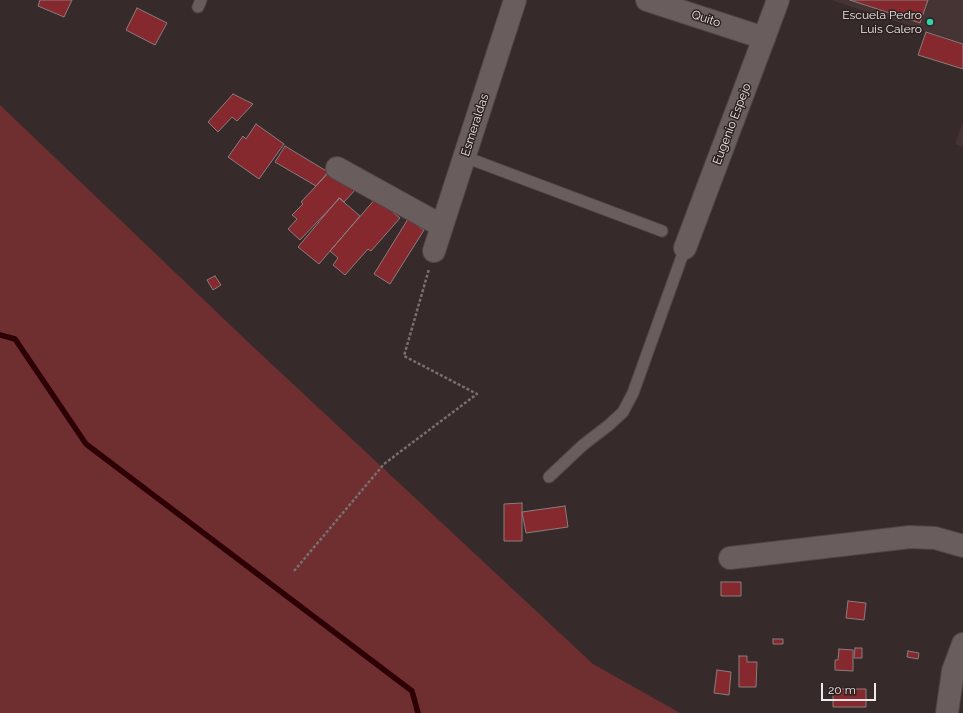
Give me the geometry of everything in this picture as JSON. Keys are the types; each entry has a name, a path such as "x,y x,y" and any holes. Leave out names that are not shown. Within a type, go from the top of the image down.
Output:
{"street":[{"name":"Esmeraldas","path":"434,251 515,0"},
{"name":"Quito","path":"647,0 764,38"},
{"name":"Eugenio Espejo","path":"685,248 778,0"},
{"path":"337,168 442,226"},
{"path":"730,558 910,536 935,538 963,546"},
{"path":"947,713 953,671 963,644"}],"lane":[{"path":"465,157 662,231"},
{"path":"549,477 583,445 623,412 633,392 685,248"}],"path":[{"path":"294,571 384,464 477,394 404,356 434,251"}],"shaded area":[{"name":"Escuela Pedro Luis Calero","path":"831,0 963,0 963,43"},
{"path":"0,105 248,342 593,664 680,713 0,713"},
{"path":"963,122 963,147 955,144"}],"building":[{"path":"40,0 72,0 64,17 38,6"},
{"path":"850,0 928,0 920,23"},
{"path":"137,8 167,23 155,45 126,30"},
{"path":"926,32 963,44 963,69 918,55"},
{"path":"233,94 253,104 237,121 232,117 218,132 208,122"},
{"path":"256,124 284,144 259,179 228,157 243,136 246,139"},
{"path":"285,146 328,172 316,186 275,162"},
{"path":"333,168 356,189 344,202 340,198 300,240 288,229 297,219 292,215 303,204 301,202"},
{"path":"339,198 360,216 319,264 298,247"},
{"path":"376,198 400,218 371,251 368,249 345,275 333,265 338,258 330,251"},
{"path":"408,219 424,230 390,284 374,274"},
{"path":"215,276 221,285 213,290 207,280"},
{"path":"522,503 522,541 504,541 504,504"},
{"path":"565,506 568,527 526,533 522,512"},
{"path":"721,582 741,582 741,596 721,596"},
{"path":"848,601 866,603 864,620 846,618"},
{"path":"773,639 783,639 783,644 773,644"},
{"path":"855,648 862,648 862,658 854,658"},
{"path":"839,649 853,650 853,671 835,670 835,660 838,660"},
{"path":"908,651 919,653 918,659 907,657"},
{"path":"739,656 747,656 747,662 757,662 756,687 739,687"},
{"path":"717,670 731,672 729,695 714,693"},
{"path":"833,689 866,689 866,707 833,707"}],"waterway":[{"path":"0,335 15,339 86,444 412,691 418,713"}],"place":[{"name":"Escuela Pedro Luis Calero","path":"930,22"}]}
